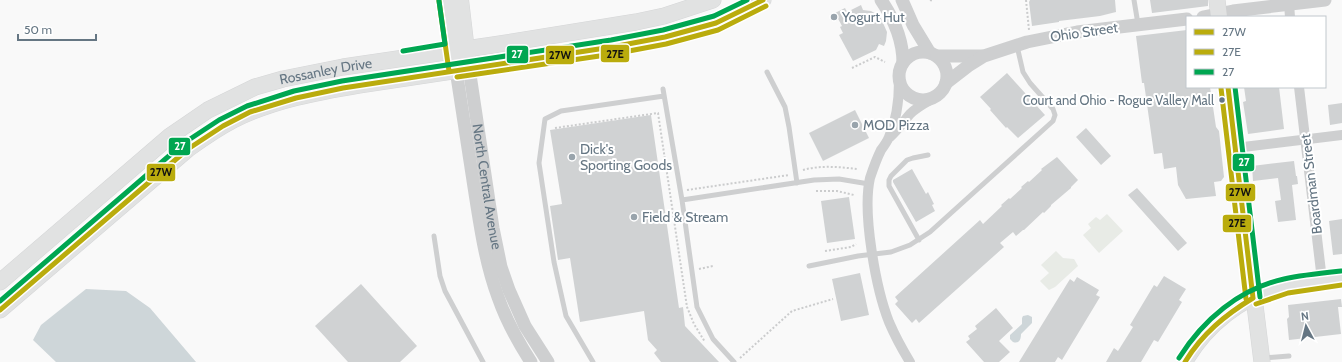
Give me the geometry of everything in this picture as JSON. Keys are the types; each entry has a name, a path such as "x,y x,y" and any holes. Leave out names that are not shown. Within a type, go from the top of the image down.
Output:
{"main road":[{"name":"North Central Avenue","path":"446,0 460,49 463,69"},
{"name":"North Central Avenue","path":"460,49 461,0"},
{"name":"Rossanley Drive","path":"0,282 170,136 208,110 255,87 283,79 343,67 636,22 664,16 713,0"},
{"name":"Rossanley Drive","path":"0,310 188,149 235,119 290,99 323,91 612,47 665,37 716,23 763,0"},
{"path":"1228,88 1261,360"},
{"path":"1185,362 1199,340 1209,329 1225,316 1254,298 1270,290 1284,286 1342,278"}],"street":[{"path":"881,0 898,32 903,53 903,63"},
{"path":"902,0 914,25 933,55 942,62 946,68 947,75 946,82 939,94 918,107 910,114 899,129 889,138 880,152 870,178 867,197 872,254 881,297 889,321 910,362"},
{"path":"1205,16 1219,10 1289,11 1325,0"},
{"name":"Ohio Street","path":"946,82 984,56 1017,45 1077,32 1186,19"},
{"path":"889,138 898,108 899,74 903,63 908,57 922,52 933,55"},
{"name":"Ohio Street","path":"933,55 984,56"},
{"name":"North Central Avenue","path":"463,69 482,237 492,281 514,334 531,362"},
{"name":"North Central Avenue","path":"463,69 501,267 509,290 525,326 548,362"},
{"path":"899,81 905,92 915,99 922,100 934,98"},
{"name":"Boardman Street","path":"1299,88 1322,280"},
{"path":"1235,148 1342,135"}],"lane":[{"path":"1134,0 1138,25"},
{"path":"810,266 872,254 891,252 919,240 930,232 1053,121 1055,115 1053,110 1023,72 1017,45"},
{"path":"767,72 785,107 797,183"},
{"path":"663,89 682,200 697,307 713,339 735,362"},
{"path":"594,362 566,316 554,262 539,163 545,120 561,111 664,96"},
{"path":"919,240 889,186 889,180 907,160 928,155"},
{"path":"682,200 814,180 840,179 869,184"},
{"path":"434,236 440,276 445,291 483,362"},
{"path":"1261,360 1289,356"}],"path":[{"path":"1026,0 1030,30"},
{"path":"852,68 875,57 885,62"},
{"path":"555,128 658,113 687,307 702,339 708,344"},
{"path":"671,192 781,176 806,169 841,167 857,169"},
{"path":"816,191 837,191 854,195"},
{"path":"825,251 851,247 856,244"},
{"path":"735,362 792,310 833,299"}],"shaded area":[{"path":"1107,214 1123,231 1099,253 1083,235 1091,228 1088,224 1096,217 1100,220"},
{"path":"1056,251 1063,258 1074,259 1078,266 1055,287 1049,290 1040,281 1049,273 1041,265"},
{"path":"86,289 126,291 150,308 196,362 56,362 33,340 41,325"},
{"path":"1028,315 1032,317 1032,323 1021,334 1019,341 1013,342 1010,339 1010,335 1022,324 1023,316"}],"building":[{"path":"1030,0 1115,0 1116,12 1100,16 1032,26"},
{"path":"1150,0 1208,0 1208,6 1152,13"},
{"path":"861,5 863,10 871,11 880,16 887,32 886,41 884,46 879,44 876,50 853,61 839,35 843,33 840,27 842,26 835,13 845,8 847,12"},
{"path":"1186,30 1186,88 1210,88 1216,127 1219,131 1224,177 1221,181 1214,182 1216,196 1186,199 1178,185 1176,167 1164,169 1162,153 1154,154 1136,36"},
{"path":"1007,73 1045,115 1018,138 1007,127 1006,128 980,97"},
{"path":"1244,88 1279,88 1284,129 1248,134 1243,102 1246,101"},
{"path":"1342,103 1342,123 1330,125 1328,105"},
{"path":"855,110 869,138 823,161 809,133"},
{"path":"651,115 679,308 683,307 685,326 719,362 661,362 654,353 657,350 648,340 644,311 580,322 570,258 558,260 550,206 562,204 550,130"},
{"path":"1086,128 1111,156 1101,165 1076,137"},
{"path":"1057,157 1078,180 1024,230 1016,236 1013,232 1000,243 1004,247 919,323 916,319 912,323 895,304 898,301 895,297 980,220 983,224 1002,206 1001,205 1009,198 1010,199 1028,181 1029,182 1042,170 1041,169"},
{"path":"1294,161 1298,184 1292,185 1296,220 1278,222 1275,201 1281,200 1278,178 1253,181 1252,166"},
{"path":"912,169 926,194 928,192 934,204 932,205 935,211 916,222 893,182 893,180"},
{"path":"1137,188 1187,243 1178,251 1128,195"},
{"path":"849,197 855,239 827,243 821,201"},
{"path":"1342,219 1342,254 1333,255 1329,221"},
{"path":"860,273 869,315 841,321 832,279"},
{"path":"1164,276 1186,289 1179,300 1182,302 1158,342 1154,340 1141,362 1106,362 1114,348 1118,351 1133,327 1130,325 1154,285 1157,287"},
{"path":"1077,277 1099,290 1096,295 1100,297 1062,360 1058,357 1055,362 1019,362 1070,279 1074,282"},
{"path":"361,284 417,346 400,362 348,362 315,326"},
{"path":"1341,299 1342,307 1338,307 1341,334 1289,340 1287,319 1289,317 1288,305"},
{"path":"996,308 1013,328 999,341 1010,352 999,362 984,362 966,342 970,339 968,336 977,329 975,326"}],"transit line":[{"name":"27","path":"0,301 184,143 219,120 247,106 294,91 342,81 611,40 663,30 714,16 747,0"},
{"name":"27W","path":"0,310 188,149 223,126 250,112 296,98 343,88 612,47 665,37 716,23 763,0"},
{"name":"27E","path":"439,1 449,71"},
{"name":"27","path":"403,51 445,44 439,1"},
{"name":"27E","path":"457,77 613,54 666,44 718,30 766,6"},
{"name":"27E","path":"1221,88 1246,299"},
{"name":"27W","path":"1228,88 1253,298"},
{"name":"27","path":"1235,88 1260,297"},
{"name":"27","path":"1179,358 1199,331 1237,298 1252,290 1284,279 1341,271"},
{"name":"27E","path":"1256,304 1288,293 1342,285"},
{"name":"27W","path":"1185,362 1199,343 1215,326 1233,311 1253,298"}],"place":[{"name":"Yogurt Hut","path":"834,17"},
{"name":"Court and Ohio - Rogue Valley Mall","path":"1222,100"},
{"name":"MOD Pizza","path":"855,125"},
{"name":"Dick's Sporting Goods","path":"572,157"},
{"name":"Field & Stream","path":"634,217"}]}
